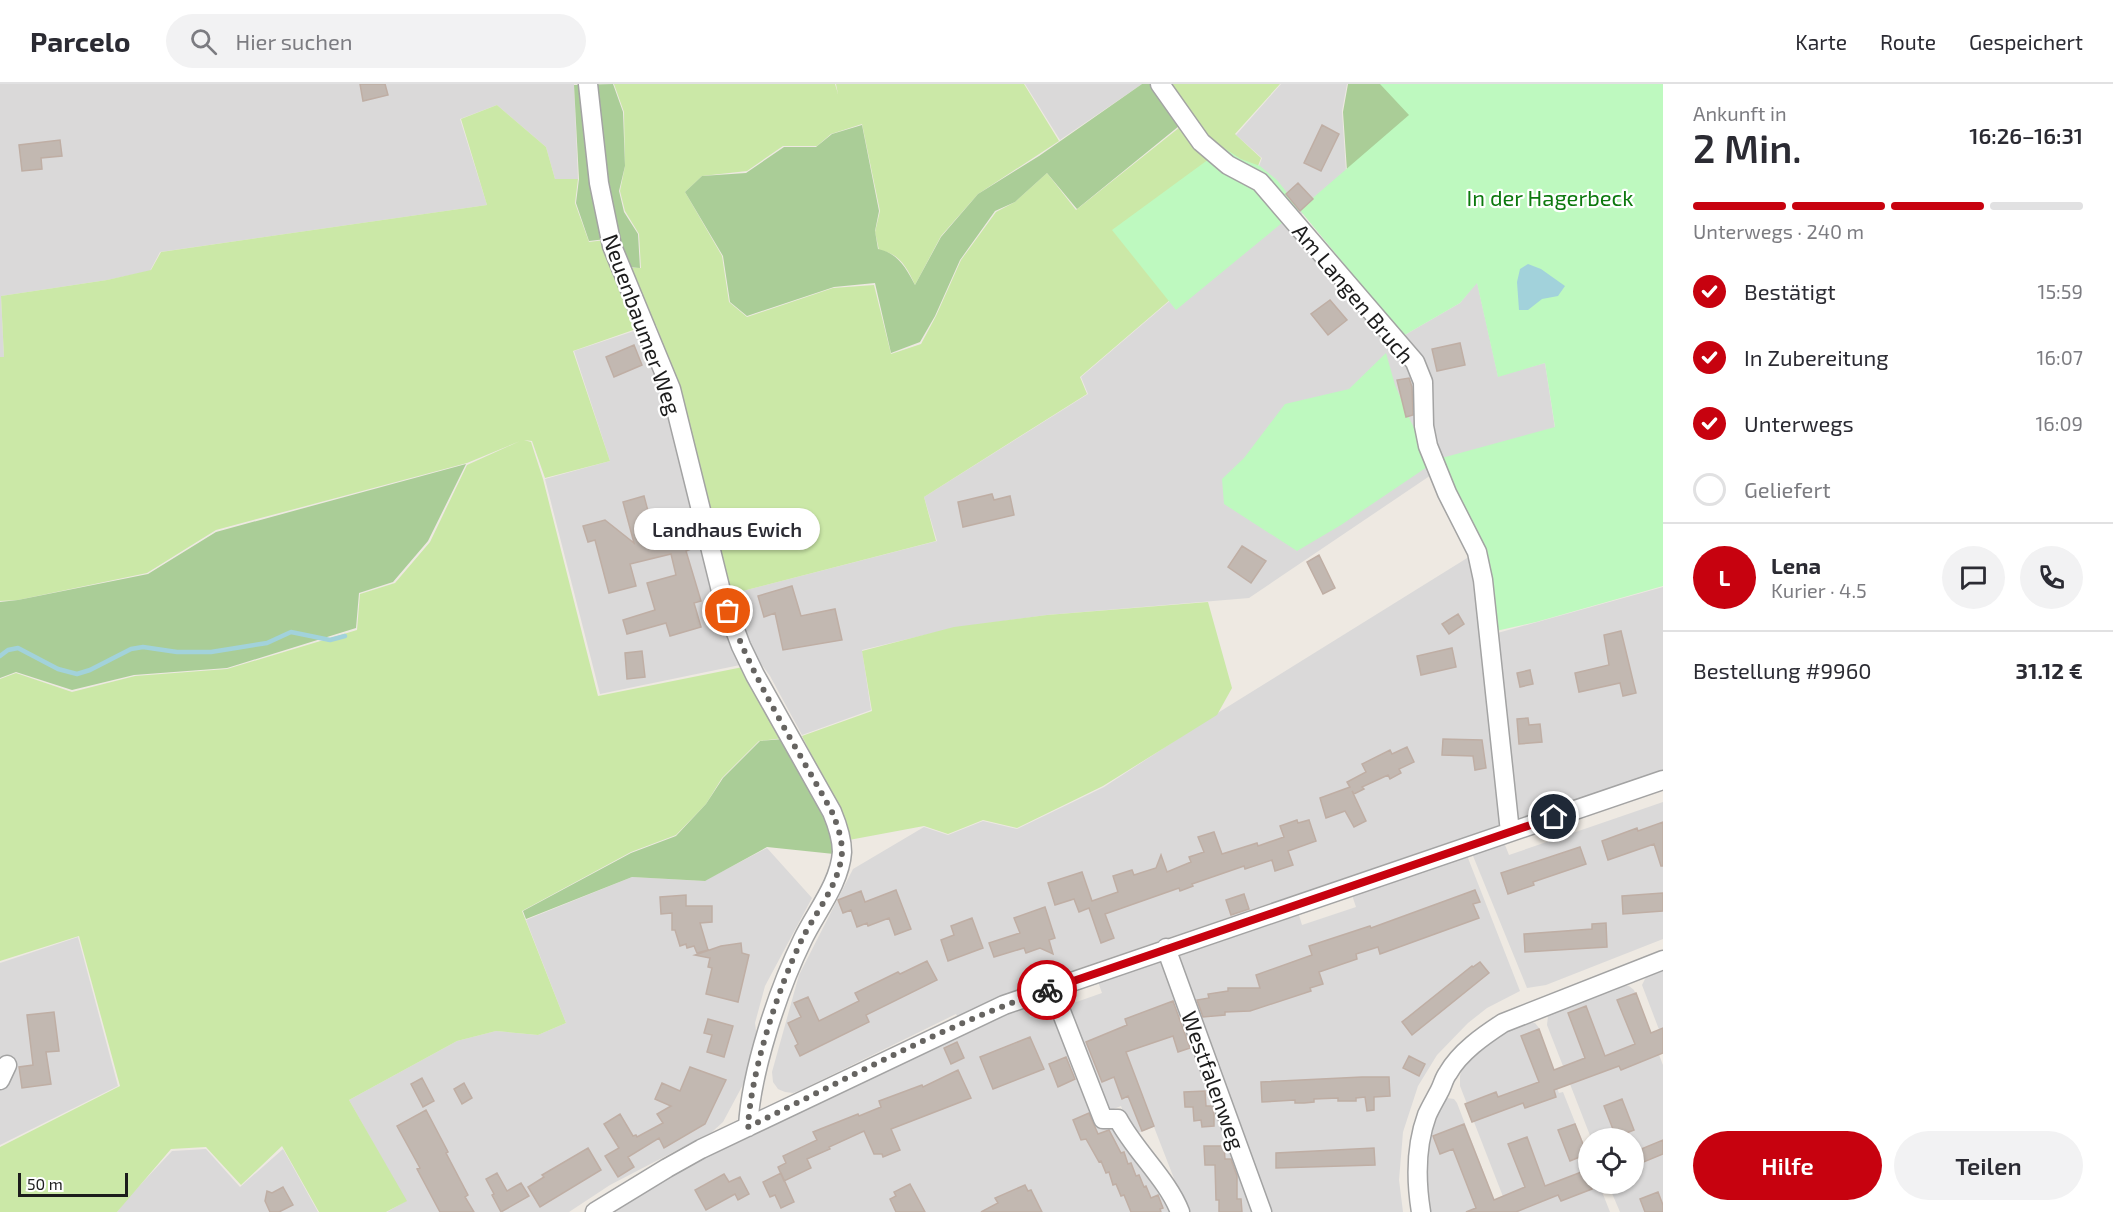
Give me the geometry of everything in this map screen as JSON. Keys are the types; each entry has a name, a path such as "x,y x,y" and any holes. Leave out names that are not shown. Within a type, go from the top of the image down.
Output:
{"street":[{"name":"Neuenbaumer Weg","path":"588,84 598,183 612,246 671,389 723,595 741,646 832,812 840,832 842,852 835,879 802,940 783,985 753,1087 748,1127"},
{"name":"Am Langen Bruch","path":"1160,84 1201,142 1228,165 1260,182 1415,362 1423,382 1424,426 1428,446 1447,493 1477,552 1483,580 1510,832"},
{"path":"595,1212 667,1168 748,1127 1005,1005 1166,948 1663,780"},
{"name":"Westfalenweg","path":"1166,948 1262,1212"},
{"path":"1421,1212 1418,1162 1422,1134 1428,1114 1448,1072 1465,1053 1503,1023 1663,960"},
{"path":"1052,988 1103,1119 1118,1119 1127,1137 1176,1200 1180,1212"}],"shaded area":[{"path":"0,84 574,84 578,179 555,179 546,147 497,105 460,119 487,205 160,252 150,271 1,296 4,357 0,357"},
{"path":"1025,84 1142,84 1060,140"},
{"path":"1281,84 1347,84 1342,111 1346,171 1297,219 1403,336 1460,303 1477,282 1498,376 1545,363 1556,435 1440,469 1249,598 1047,615 954,628 862,650 871,710 802,735 761,664 740,665 600,694 545,479 610,461 574,351 640,329 663,385 731,594 937,541 924,497 1088,394 1081,377 1172,299 1256,174 1262,158 1236,135"},
{"path":"1472,555 1503,824 1015,990 958,1018 956,1014 801,1090 793,1093 778,1089 773,1082 772,1072 799,975 853,869 924,827 948,835 983,821 1017,829 1104,787 1216,714"},
{"path":"1663,587 1663,770 1513,821 1494,634"},
{"path":"1663,802 1663,939 1546,985 1527,988 1471,851 1503,840 1509,855"},
{"path":"767,848 812,898 765,986 755,1023 757,1038 746,1079 723,1122 712,1132 610,1185 569,1212 387,1212 406,1201 349,1100 457,1041 496,1031 538,1035 566,1023 526,920 632,877 704,881"},
{"path":"1466,853 1520,991 1487,1008 1468,1023 1437,1055 1418,1086 1403,1132 1399,1180 1403,1212 1187,1212 1154,1127 1132,1135 1121,1106 1106,1112 1065,1006 1102,993 1097,979 1165,956 1167,960 1299,915 1302,925 1356,907 1351,892"},
{"path":"78,937 118,1086 0,1145 0,963"},
{"path":"1663,969 1663,1040 1642,985 1647,975"},
{"path":"1623,985 1634,990 1663,1065 1663,1212 1620,1212 1612,1194 1644,1194 1644,1128 1587,1128 1547,1025 1548,1016 1552,1012"},
{"path":"1024,1003 1030,1017 1050,1010 1056,1016 1113,1125 1175,1212 610,1212 708,1152 740,1142"},
{"path":"1530,1022 1535,1023 1539,1028 1551,1062 1547,1064 1559,1093 1563,1092 1578,1130 1578,1194 1603,1194 1610,1212 1509,1212 1460,1086 1462,1068 1475,1054 1505,1032"},
{"path":"1444,1099 1454,1099 1457,1103 1492,1194 1488,1196 1494,1212 1431,1212 1426,1171 1428,1147 1436,1115"},
{"path":"206,1149 240,1187 283,1149 318,1212 117,1212 172,1151"}],"green space":[{"path":"613,84 623,112 625,166 619,191 624,212 638,234 640,268 626,267 606,239 589,241 576,203 579,179 574,85"},
{"path":"614,84 835,84 838,94 836,84 1024,84 1059,141 978,194 941,236 915,285 902,262 892,254 879,250 875,232 880,211 862,124 831,134 817,146 783,146 747,171 702,176 685,192 722,256 729,302 747,317 833,288 874,285 891,354 921,344 961,260 996,212 1015,202 1047,173 1076,210 1180,127 1166,84 1280,84 1235,134 1261,158 1255,174 1171,299 1080,377 1087,394 924,497 936,541 731,594 677,382 656,325 639,328 573,351 610,461 545,478 532,441 524,440 531,442 543,479 598,696 743,667 784,738 759,741 722,778 706,804 676,835 631,852 522,911 566,1023 538,1035 496,1031 457,1041 349,1100 407,1201 386,1212 319,1212 282,1146 241,1185 206,1147 171,1149 117,1212 0,1212 0,1147 120,1086 79,936 0,961 0,679 16,673 72,692 135,676 227,669 357,630 360,594 395,583 430,542 467,465 520,441 467,463 216,530 147,573 18,600 0,601 0,357 4,357 1,296 107,280 151,270 161,252 487,205 461,119 497,105 546,147 555,179 578,179 575,203 589,242 605,240 627,268 641,268 639,234 625,211 620,191 625,166 624,112"},
{"path":"1142,84 1152,84 1179,126 1077,209 1047,173 1015,202 995,211 960,260 935,316 920,342 891,353 875,283 834,287 747,316 730,302 723,256 685,192 702,176 746,173 784,147 816,147 832,134 862,125 879,211 875,231 878,249 896,258 905,267 915,285 941,237 978,194 1039,156"},
{"path":"1348,84 1446,84 1347,171 1343,112"},
{"name":"In der Hagerbeck","path":"1380,84 1663,84 1663,586 1496,631 1482,551 1466,511 1438,459 1555,427 1545,363 1498,377 1477,283 1460,303 1403,336 1299,209 1176,310 1112,230 1224,148 1241,159 1260,166 1277,180 1300,209 1409,115"},
{"path":"1386,353 1395,385 1411,422 1433,463 1341,525 1297,551 1224,504 1222,479 1244,458 1285,404 1349,389"},
{"path":"466,464 428,541 393,582 359,593 356,628 227,668 134,675 72,690 16,672 0,678 0,602 148,574 216,532"},
{"path":"1208,602 1232,688 1217,715 1103,786 1017,828 983,820 948,834 924,826 849,840 840,813 802,736 872,711 862,651 954,627 1047,615"},
{"path":"784,739 827,812 834,854 767,847 705,881 632,877 526,919 523,911 631,853 676,836 706,804 723,778 760,741"}],"water":[{"path":"1528,264 1541,269 1565,286 1558,296 1542,299 1528,310 1519,310 1517,282 1520,269"}],"building":[{"path":"360,84 385,84 388,95 363,101"},
{"path":"1322,125 1339,134 1321,171 1304,163"},
{"path":"60,140 62,156 41,158 42,169 22,171 19,145"},
{"path":"1298,183 1313,199 1300,211 1286,194"},
{"path":"1330,300 1347,320 1328,335 1311,314"},
{"path":"1460,343 1465,365 1437,371 1432,349"},
{"path":"634,345 642,365 614,377 606,357"},
{"path":"1409,378 1412,387 1413,415 1406,417 1397,380"},
{"path":"992,494 994,500 1010,496 1014,515 963,527 958,502"},
{"path":"644,496 656,541 687,534 691,549 686,551 701,601 694,603 701,627 670,636 666,623 627,634 623,620 655,610 647,583 676,575 671,554 630,564 636,586 609,593 595,540 588,542 583,526 605,520 634,543 623,502"},
{"path":"1242,546 1266,561 1251,583 1228,567"},
{"path":"1319,555 1335,588 1323,594 1307,562"},
{"path":"792,586 801,616 835,609 842,640 783,650 775,613 764,617 758,596"},
{"path":"1458,614 1464,624 1449,634 1442,624"},
{"path":"1621,631 1636,693 1623,696 1620,683 1579,692 1575,673 1609,665 1604,635"},
{"path":"1452,648 1456,667 1421,675 1417,656"},
{"path":"642,651 645,677 627,679 625,653"},
{"path":"1530,670 1533,684 1520,687 1517,673"},
{"path":"1528,718 1529,725 1540,724 1542,742 1519,744 1517,719"},
{"path":"1443,739 1482,740 1486,768 1475,770 1473,756 1442,755"},
{"path":"1407,747 1414,762 1399,769 1401,773 1390,779 1388,775 1362,787 1364,789 1354,794 1352,791 1366,821 1354,827 1345,811 1326,818 1320,798 1350,787 1347,782 1366,772 1362,764 1390,750 1392,754"},
{"path":"1297,820 1298,823 1309,820 1316,841 1288,851 1293,865 1275,871 1272,860 1245,869 1244,866 1192,884 1193,886 1180,891 1179,888 1105,914 1114,938 1101,943 1089,908 1079,912 1074,899 1055,905 1048,883 1082,872 1092,901 1118,892 1113,876 1132,870 1134,875 1156,868 1161,855 1167,872 1191,862 1189,857 1204,852 1198,837 1214,832 1222,854 1257,843 1258,846 1284,837 1280,826"},
{"path":"1663,822 1663,866 1661,866 1654,844 1608,860 1602,841 1637,828 1638,831"},
{"path":"1580,847 1586,864 1533,882 1534,885 1508,894 1501,873"},
{"path":"896,890 911,929 895,935 889,918 868,926 867,923 857,927 851,910 843,913 838,900 861,891 865,902"},
{"path":"1475,890 1480,902 1473,904 1479,918 1380,954 1378,947 1356,954 1357,959 1319,972 1323,984 1310,988 1311,991 1250,1011 1225,1012 1225,1015 1203,1017 1197,1000 1209,998 1208,994 1228,991 1228,988 1260,988 1256,975 1312,955 1309,946 1370,926 1371,928"},
{"path":"1663,893 1663,911 1623,914 1622,896"},
{"path":"1244,894 1249,909 1231,915 1226,900"},
{"path":"686,895 686,906 712,906 712,922 700,923 708,950 697,953 694,946 687,948 686,944 680,946 675,930 672,930 672,913 661,914 660,897"},
{"path":"1045,907 1055,938 1049,940 1053,954 1040,948 1026,953 1024,948 994,957 989,943 1020,933 1014,918"},
{"path":"972,918 983,948 948,961 941,940 954,935 951,926"},
{"path":"1606,923 1607,947 1525,952 1524,934 1592,929 1592,924"},
{"path":"741,943 742,953 749,955 738,1002 706,994 712,968 708,967 710,958 695,955 721,946"},
{"path":"927,961 937,980 866,1015 869,1022 800,1056 795,1046 798,1044 788,1023 801,1017 794,1003 808,997 819,1021 859,1001 855,993"},
{"path":"1480,962 1489,973 1412,1035 1402,1022"},
{"path":"1636,993 1651,1033 1663,1028 1663,1053 1621,1070 1619,1066 1554,1090 1556,1097 1525,1108 1523,1103 1472,1122 1465,1104 1496,1092 1498,1097 1539,1082 1521,1036 1539,1029 1554,1070 1585,1058 1568,1013 1586,1006 1605,1056 1635,1044 1617,1000"},
{"path":"1173,1001 1190,1048 1178,1052 1173,1036 1126,1052 1154,1126 1142,1131 1128,1096 1122,1099 1114,1077 1102,1082 1086,1042 1127,1025 1125,1019"},
{"path":"54,1012 59,1051 46,1052 51,1084 22,1088 19,1067 33,1065 27,1015"},
{"path":"708,1019 733,1026 724,1057 707,1052 712,1035 704,1033"},
{"path":"1030,1037 1044,1069 993,1089 980,1057"},
{"path":"957,1042 964,1058 951,1064 944,1048"},
{"path":"1409,1056 1425,1064 1419,1076 1403,1068"},
{"path":"1066,1057 1075,1079 1058,1087 1049,1064"},
{"path":"690,1067 726,1080 705,1124 664,1148 659,1138 628,1157 634,1167 618,1177 605,1156 619,1148 604,1124 620,1114 633,1136 637,1137 663,1123 657,1114 671,1106 655,1099 662,1083 680,1091"},
{"path":"958,1070 971,1098 891,1129 900,1150 883,1157 882,1154 874,1154 864,1131 807,1159 811,1168 784,1181 778,1167 786,1163 783,1156 817,1140 813,1132 881,1107 879,1101 922,1085 923,1087"},
{"path":"1389,1077 1390,1096 1374,1097 1374,1110 1367,1111 1365,1097 1356,1098 1356,1101 1338,1101 1338,1098 1314,1099 1314,1102 1304,1103 1295,1103 1295,1100 1262,1102 1261,1082"},
{"path":"422,1078 434,1101 423,1107 411,1084"},
{"path":"464,1083 472,1098 462,1104 454,1089"},
{"path":"1205,1091 1206,1106 1212,1106 1214,1126 1202,1127 1201,1120 1194,1121 1193,1107 1185,1107 1184,1092"},
{"path":"1622,1099 1633,1128 1613,1128 1604,1106"},
{"path":"426,1110 448,1152 446,1153 468,1195 465,1197 474,1212 440,1212 417,1169 420,1168 397,1126"},
{"path":"1089,1113 1098,1134 1109,1130 1121,1153 1124,1152 1128,1164 1131,1163 1136,1176 1139,1175 1144,1187 1146,1186 1151,1198 1158,1195 1163,1208 1160,1209 1161,1212 1131,1212 1124,1195 1121,1196 1116,1184 1113,1185 1109,1172 1106,1173 1086,1139 1081,1140 1073,1120"},
{"path":"1464,1124 1494,1200 1525,1187 1508,1144 1527,1137 1545,1186 1578,1173 1579,1194 1561,1201 1558,1195 1516,1212 1466,1212 1476,1208 1453,1149 1440,1154 1433,1136"},
{"path":"1575,1124 1578,1132 1578,1158 1570,1161 1558,1130"},
{"path":"1663,1140 1663,1154 1644,1162 1644,1148"},
{"path":"1204,1146 1224,1146 1225,1159 1231,1159 1237,1176 1237,1199 1241,1199 1242,1212 1219,1212 1219,1200 1216,1200 1215,1165 1205,1165"},
{"path":"588,1148 601,1170 540,1207 528,1187 544,1177 542,1175"},
{"path":"1374,1148 1375,1165 1276,1168 1276,1153"},
{"path":"497,1173 507,1191 521,1183 529,1196 501,1212 486,1179"},
{"path":"781,1173 794,1202 781,1208 775,1195 770,1197 763,1182"},
{"path":"724,1174 729,1182 740,1177 749,1194 738,1200 735,1194 706,1210 695,1190"},
{"path":"910,1184 925,1212 896,1212 890,1199 896,1196 894,1192"},
{"path":"1025,1185 1028,1191 1031,1190 1042,1212 981,1212 998,1203 995,1198"},
{"path":"283,1187 293,1205 279,1212 270,1212 265,1201 267,1191 272,1193"},
{"path":"1658,1192 1663,1212 1645,1212 1640,1199"}],"waterway":[{"path":"0,656 8,650 18,648 58,669 77,674 90,670 131,649 143,647 177,652 211,652 267,643 291,632 330,640 345,636"}],"way so far":[{"path":"728,611 755,675 832,812 840,832 842,852 835,879 802,940 783,985 753,1087 748,1127 934,1037 1005,1005 1047,990"}],"place":[{"name":"Landhaus Ewich","path":"728,611"}],"route":[{"path":"1047,990 1554,817"}]}
